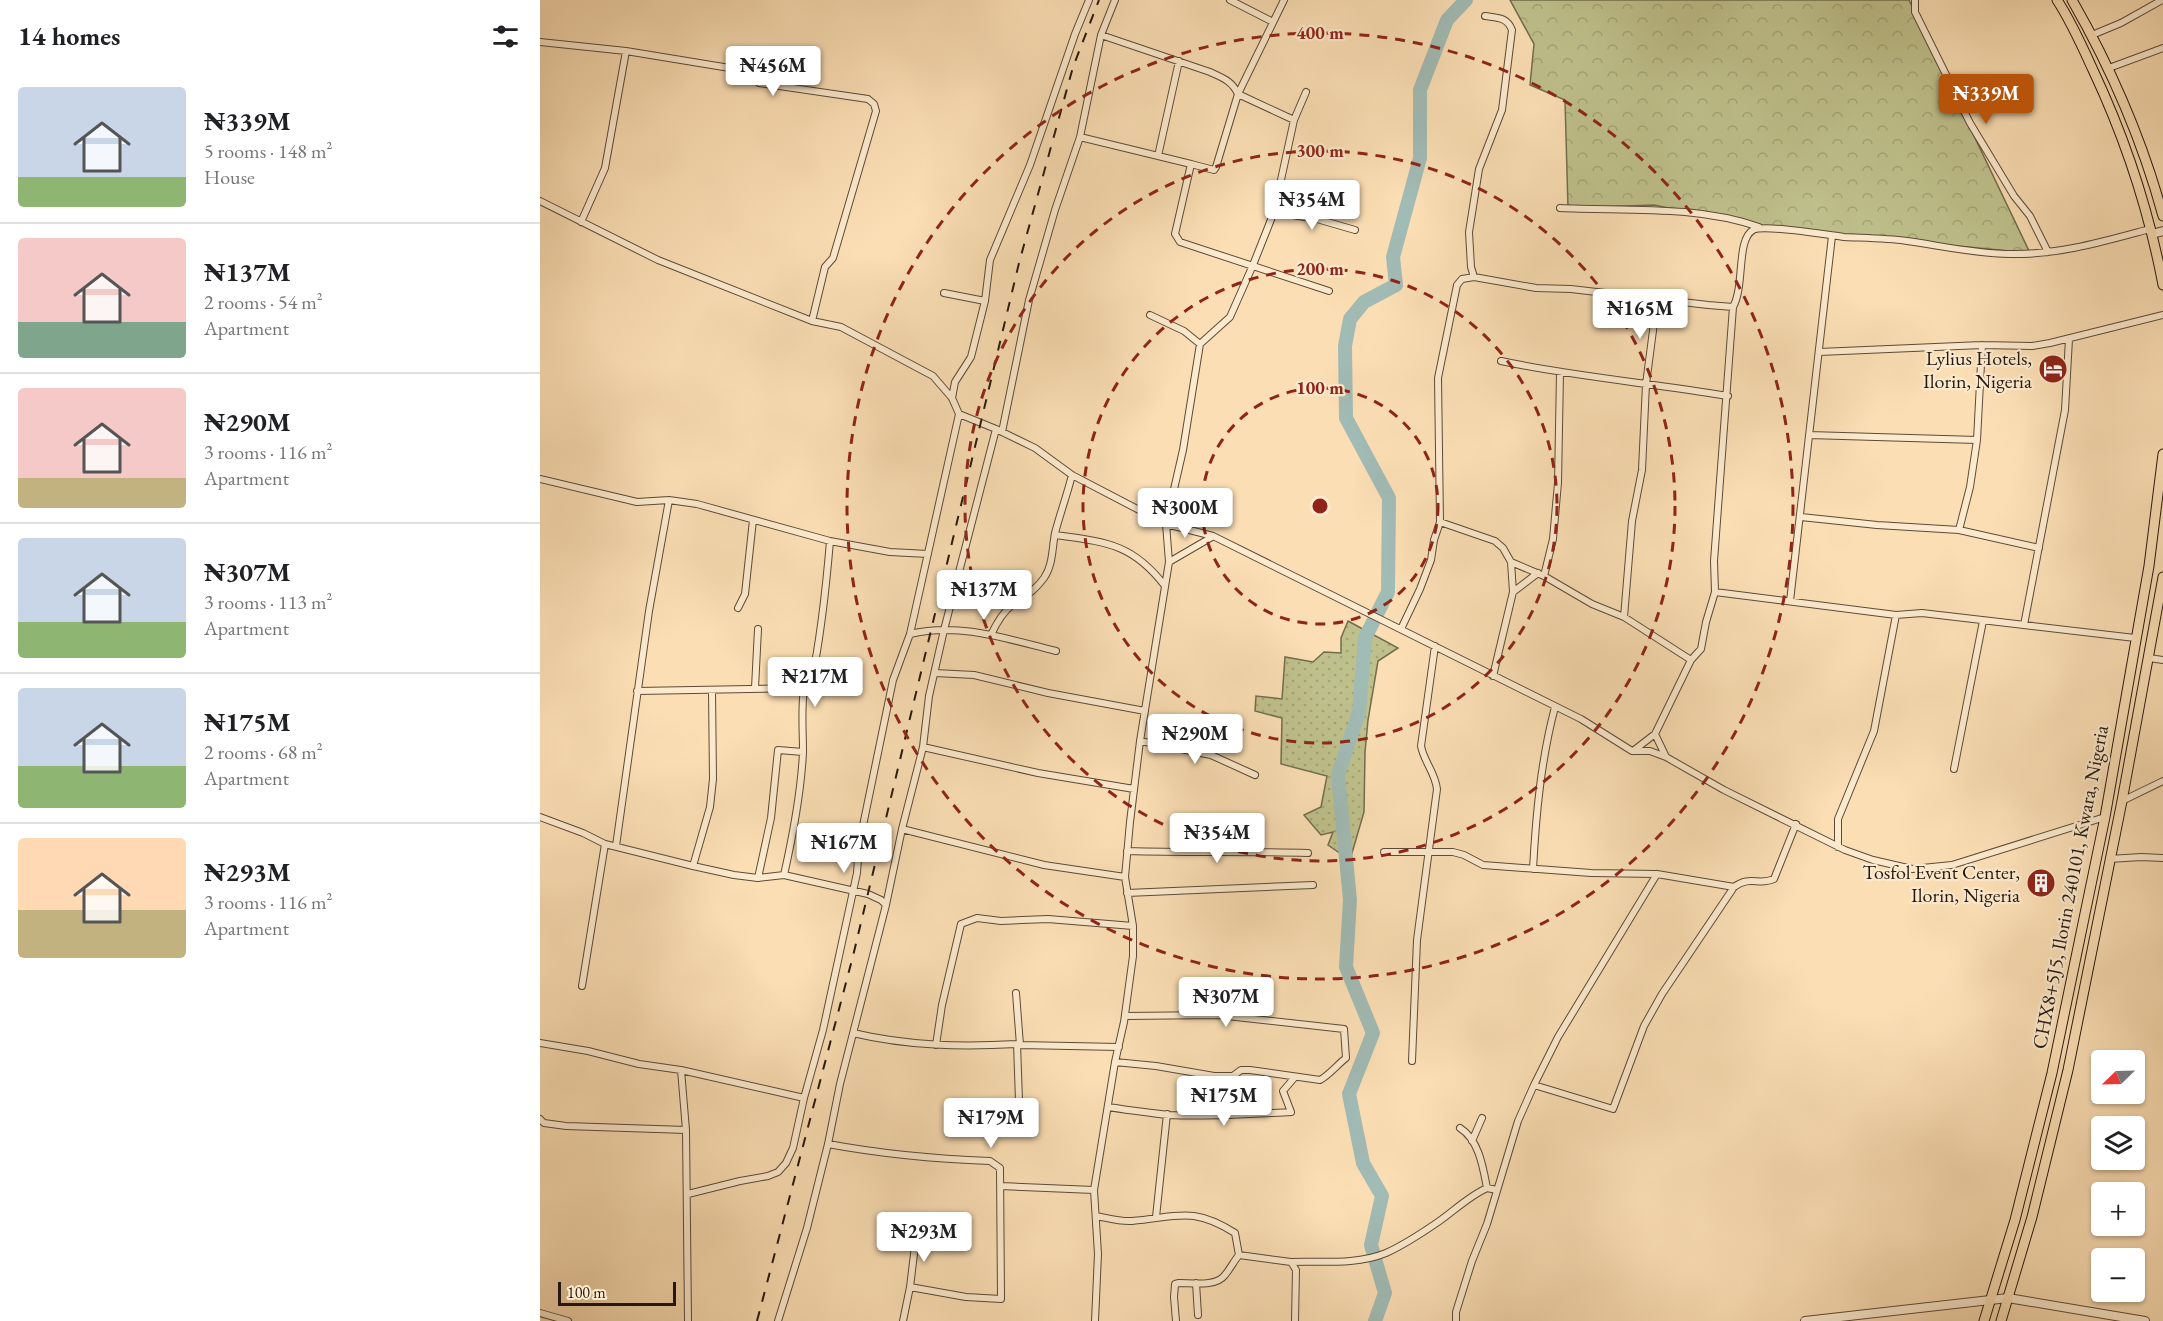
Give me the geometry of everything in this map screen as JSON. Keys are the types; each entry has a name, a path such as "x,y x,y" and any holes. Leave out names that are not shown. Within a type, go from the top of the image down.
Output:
{"main road":[{"path":"2056,0 2087,55 2127,149 2151,232 2163,285"},
{"path":"2072,0 2109,68 2140,142 2163,216"},
{"name":"CHX8+5J5, Ilorin 240101, Kwara, Nigeria","path":"1984,1321 2016,1220 2039,1131 2105,817 2149,566 2163,454"},
{"name":"CHX8+5J5, Ilorin 240101, Kwara, Nigeria","path":"2001,1321 2032,1217 2061,1101 2122,801 2163,576"}],"street":[{"path":"952,399 955,382 971,357 985,301 990,260 1030,165 1089,0"},
{"path":"778,1321 807,1228 840,1084 886,905 922,747 929,696 944,630 999,430 1029,300 1055,210 1080,137 1101,35 1115,0"},
{"path":"1230,0 1273,22"},
{"path":"1080,137 1214,170 1238,94 1284,0"},
{"path":"1915,0 1915,12 1970,123 2014,196 2030,216 2048,252"},
{"path":"2092,35 2121,23 2162,0"},
{"path":"1474,277 1471,267 1469,232 1479,170 1502,110 1512,30 1503,18 1485,16"},
{"path":"1101,35 1227,80 1238,94 1294,120"},
{"path":"540,42 626,51 748,71 759,83 868,99 874,104 876,111 869,140 833,258 825,267 812,321"},
{"path":"2109,68 2163,48"},
{"path":"581,222 605,168 626,51"},
{"path":"1158,156 1179,61"},
{"path":"1095,1321 1098,1254 1094,1190 1125,1016 1133,956 1133,926 1125,877 1140,741 1169,562 1166,524 1183,450 1200,344 1230,317 1253,265 1274,212 1294,120 1306,92"},
{"path":"1191,164 1175,234 1176,239 1329,291"},
{"path":"540,201 658,260 812,321 841,327 933,376 952,399 959,414 909,634 893,680 823,1030 793,1148 786,1163 778,1172 688,1194"},
{"path":"1560,208 1694,213 1743,221 1759,227 2012,254 2048,252 2163,231"},
{"path":"1274,212 1317,219 1355,230"},
{"path":"1632,751 1655,734 1691,660 1701,649 1715,592 1714,561 1733,307 1741,288 1744,243 1747,235 1759,227"},
{"path":"1790,601 1832,236"},
{"path":"1401,629 1431,560 1440,522 1438,378 1457,285 1462,279 1474,277 1536,288 1615,293 1657,300 1733,307"},
{"path":"944,292 985,301"},
{"path":"1624,617 1632,520 1642,470 1646,384 1657,300"},
{"path":"1150,315 1184,331 1200,344"},
{"path":"1819,352 1982,345 2032,346 2163,315"},
{"path":"2024,626 2065,410 2069,339"},
{"path":"1959,530 1970,487 1977,441 1982,345"},
{"path":"1501,362 1560,373 1728,396"},
{"path":"1513,592 1541,575 1552,539 1557,499 1560,373"},
{"path":"959,414 1035,448 1072,475 1166,524 1213,537 1581,719 1632,751 1650,751 1666,757 1725,790 1838,847 1873,860 1912,869 1952,865 2105,817"},
{"path":"1809,435 1977,441"},
{"path":"991,635 1005,611 1028,596 1050,568 1055,535 1072,475"},
{"path":"540,479 638,502 669,500 696,504 830,541 890,552 928,554"},
{"path":"616,846 649,611 669,500"},
{"path":"1801,516 1877,525 1959,530 2039,548"},
{"path":"738,608 745,594 753,520"},
{"path":"1440,522 1496,541 1511,562 1513,592 1493,676"},
{"path":"1055,535 1097,541 1132,553 1150,567 1165,585"},
{"path":"1169,562 1213,537"},
{"path":"638,691 804,688 811,684 824,615 830,541"},
{"path":"1511,562 1541,575 1592,604 1624,617 1691,660"},
{"path":"1715,592 1896,615 1922,613 2135,638"},
{"path":"1838,847 1838,819 1874,731 1896,615"},
{"path":"1954,770 1983,621"},
{"path":"755,688 758,629"},
{"path":"909,634 931,629 975,632 1056,651"},
{"path":"1412,1060 1417,940 1437,789 1436,778 1423,755 1421,746 1435,646"},
{"path":"2149,658 2163,660"},
{"path":"935,673 975,675 1048,693 1145,711"},
{"path":"784,875 798,796 804,688"},
{"path":"693,866 710,807 713,778 712,691"},
{"path":"1533,869 1537,808 1547,738 1555,707"},
{"path":"1655,734 1666,757"},
{"path":"1140,741 1211,755 1255,775"},
{"path":"922,747 1038,772 1134,789"},
{"path":"758,878 771,818 778,750 802,752"},
{"path":"2122,801 2163,781"},
{"path":"540,817 605,844 734,875 758,878 784,875 852,891 881,900 886,905"},
{"path":"1534,1085 1613,1109 1644,1026 1662,994 1734,887 1746,880 1763,882 1774,879 1796,824"},
{"path":"902,829 1044,866 1125,877"},
{"path":"582,986 605,844"},
{"path":"1127,851 1308,853"},
{"path":"1384,852 1453,852 1483,865 1658,874 1734,887"},
{"path":"2109,859 2163,858"},
{"path":"1456,1321 1456,1312 1472,1261 1487,1224 1518,1121 1534,1085 1558,1037 1658,874"},
{"path":"1127,893 1314,885"},
{"path":"936,1046 942,1005 961,924 977,918 1133,926"},
{"path":"1016,993 1020,1129"},
{"path":"1115,1062 1214,1076 1233,1076 1241,1070 1320,1080 1327,1077 1331,1069 1346,1058 1344,1029 1218,1015 1125,1016"},
{"path":"854,1034 887,1041 936,1046 1018,1044 1119,1047"},
{"path":"540,1043 588,1051 639,1064 681,1070 804,1098"},
{"path":"681,1070 688,1194 688,1321"},
{"path":"1108,1107 1167,1114 1234,1115 1291,1112 1283,1091 1295,1077"},
{"path":"1156,1217 1167,1114"},
{"path":"1472,1141 1482,1118"},
{"path":"540,1119 544,1123 576,1127 686,1130"},
{"path":"1460,1128 1466,1131 1472,1141 1484,1168 1487,1188"},
{"path":"828,1144 915,1157 990,1161 1000,1168 1001,1299 966,1297 910,1287"},
{"path":"1000,1186 1094,1190"},
{"path":"1239,1255 1291,1262 1347,1261 1376,1257 1388,1253 1428,1229 1458,1209 1477,1192 1487,1188 1497,1190"},
{"path":"1096,1216 1130,1222 1156,1217 1197,1216 1212,1220 1235,1233 1239,1255 1224,1277 1208,1283 1175,1284 1176,1321"},
{"path":"903,1321 915,1246 920,1238 932,1233"},
{"path":"1291,1262 1296,1270 1295,1321"},
{"path":"1196,1283 1198,1315"},
{"path":"1805,1321 1877,1317 2008,1298 2145,1321"},
{"path":"540,1313 568,1321"}],"green space":[{"path":"1510,0 1909,0 2030,253 1759,227 1654,205 1568,208 1565,100 1530,85 1534,44"},
{"path":"1348,621 1398,648 1378,661 1365,752 1364,812 1350,860 1328,845 1333,832 1321,835 1304,815 1321,807 1327,776 1281,764 1282,718 1255,711 1256,696 1282,699 1285,657 1313,662 1324,652 1341,653 1341,638"}],"waterway":[{"path":"1375,1321 1385,1293 1371,1245 1382,1196 1363,1163 1349,1094 1373,1033 1346,967 1350,900 1338,775 1359,712 1365,638 1388,592 1389,498 1346,418 1345,346 1350,319 1364,302 1396,285 1393,257 1420,158 1420,90 1447,20 1466,0"}],"railway":[{"path":"757,1321 853,956 1019,263 1073,67 1099,0"}],"place":[{"name":"Lylius Hotels, Ilorin, Nigeria","path":"2053,369"},
{"name":"Tosfol Event Center, Ilorin, Nigeria","path":"2041,883"}]}
